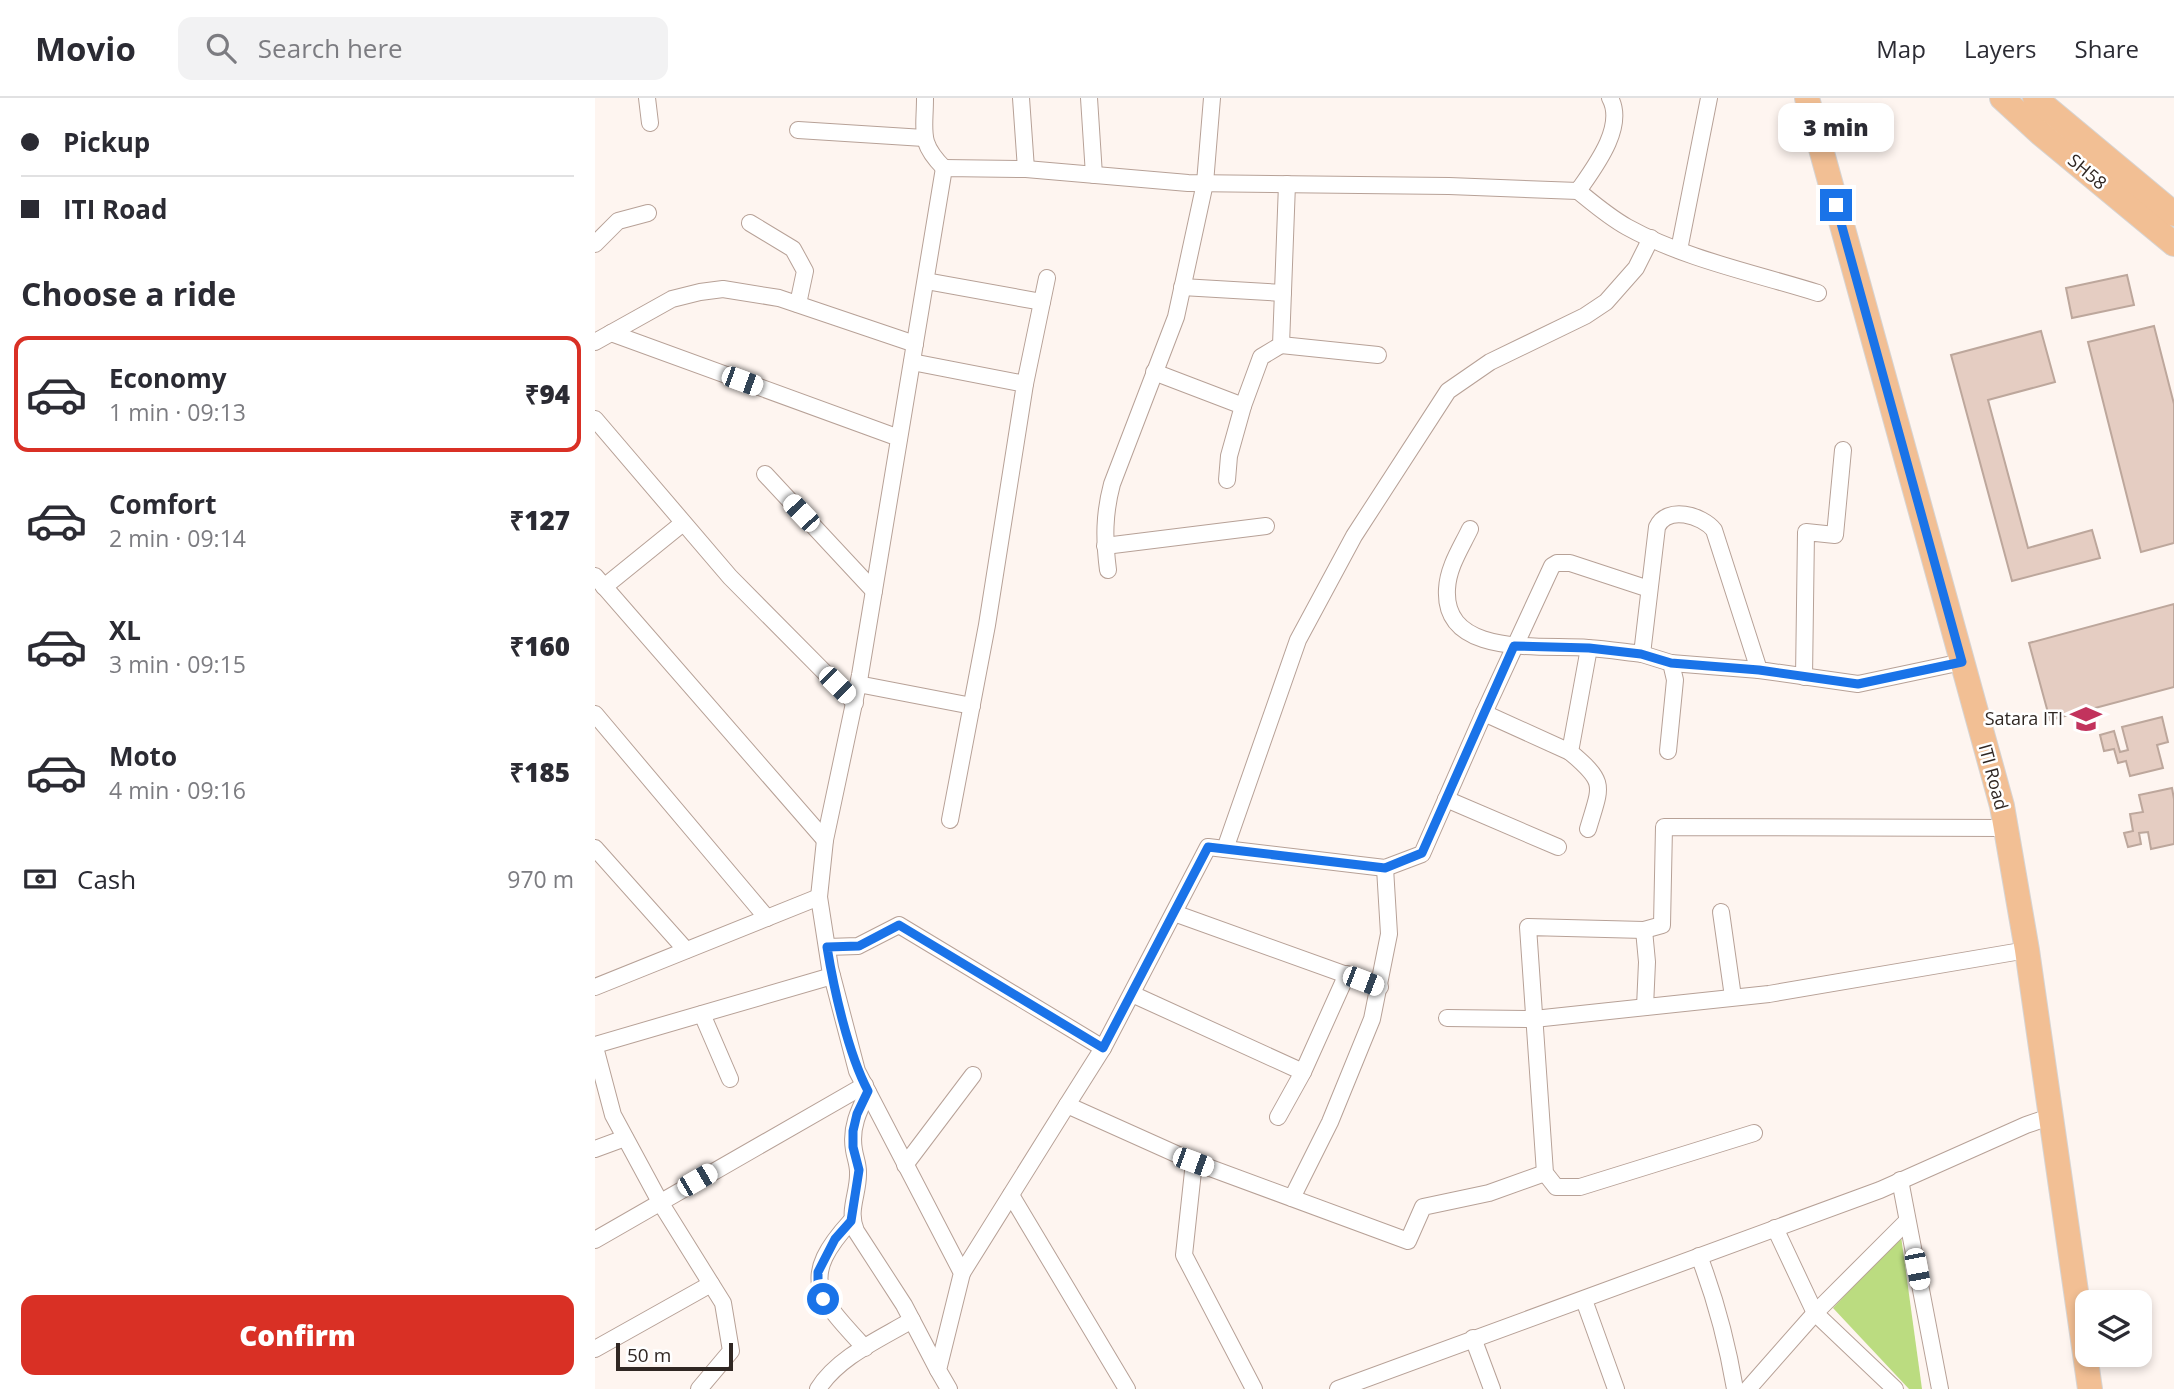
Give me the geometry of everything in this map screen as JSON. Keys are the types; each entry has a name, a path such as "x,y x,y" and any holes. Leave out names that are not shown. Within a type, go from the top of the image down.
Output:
{"main road":[{"name":"ITI Road","path":"1807,98 2002,806 2027,950 2090,1389"},
{"name":"SH58","path":"2002,98 2174,244"},
{"name":"SH58","path":"2035,98 2174,214"}],"street":[{"path":"647,98 650,122"},
{"path":"925,98 924,138 929,153 944,169 1025,169 1205,183 1450,186 1579,191 1600,210 1627,227 1679,250 1818,293"},
{"path":"1021,98 1025,169"},
{"path":"1089,98 1094,175"},
{"path":"1108,570 1104,520 1112,484 1175,317 1205,183 1212,98"},
{"path":"1579,191 1604,153 1613,124 1613,104 1610,98"},
{"path":"1679,250 1709,98"},
{"path":"798,130 924,138"},
{"path":"944,169 859,684 825,840 819,897 832,976 857,1071 963,1273"},
{"path":"1281,345 1287,184"},
{"path":"595,244 618,221 648,213"},
{"path":"750,223 793,249 805,271 798,304"},
{"path":"1225,849 1299,640 1354,536 1448,391 1490,362 1585,316 1607,302 1636,268 1651,238"},
{"path":"950,820 988,625 1025,383 1047,278"},
{"path":"926,281 1042,302"},
{"path":"1182,287 1283,293"},
{"path":"595,342 672,299 723,289 779,298 915,344"},
{"path":"611,333 899,438"},
{"path":"1227,480 1229,456 1261,357 1281,345 1378,355"},
{"path":"912,362 1025,383"},
{"path":"1154,372 1243,406"},
{"path":"595,419 730,577 855,703"},
{"path":"1804,677 1805,532 1835,534 1843,450"},
{"path":"765,474 874,592"},
{"path":"1641,654 1657,527 1660,521 1672,514 1690,516 1709,523 1714,530 1759,670"},
{"path":"683,523 600,581 825,840"},
{"path":"1105,546 1266,526"},
{"path":"1470,529 1450,569 1447,604 1457,621 1473,636 1491,642 1514,646 1589,648 1641,654 1671,663 1759,670 1858,684 1962,662"},
{"path":"938,1370 963,1273 1103,1048 1208,847 1385,868 1422,853 1483,713 1552,566 1557,563 1570,563 1649,589"},
{"path":"1570,752 1589,648"},
{"path":"1668,751 1675,680 1671,663"},
{"path":"859,684 972,706"},
{"path":"1483,713 1570,752 1591,770 1598,783 1599,792 1588,829"},
{"path":"595,714 767,918"},
{"path":"1446,799 1558,847"},
{"path":"1755,1133 1580,1187 1556,1187 1545,1172 1528,927 1644,930 1662,925 1664,827 2005,828"},
{"path":"595,848 686,950"},
{"path":"1292,1198 1330,1122 1372,1019 1389,934 1385,868"},
{"path":"595,986 819,897"},
{"path":"1721,912 1733,998"},
{"path":"1174,913 1380,987"},
{"path":"827,947 859,946 899,925 1103,1048"},
{"path":"1644,930 1647,962 1645,1007"},
{"path":"1447,1018 1534,1019 1733,998 2027,950"},
{"path":"1278,1117 1303,1072 1347,974"},
{"path":"699,1389 731,1351 723,1303 660,1202 613,1115 595,1046 832,976"},
{"path":"1132,994 1303,1072"},
{"path":"702,1014 730,1079"},
{"path":"905,1166 973,1075"},
{"path":"595,1240 866,1088"},
{"path":"865,1348 823,1299 818,1272 835,1239 851,1221 859,1170 853,1147 853,1131 866,1088"},
{"path":"1067,1105 1193,1162 1408,1241 1423,1207 1489,1193 1545,1172"},
{"path":"1338,1389 1371,1383 1473,1338 1584,1300 1880,1190 2052,1116"},
{"path":"595,1149 625,1138"},
{"path":"1193,1162 1184,1255 1254,1389"},
{"path":"1900,1180 1940,1389"},
{"path":"1011,1195 1127,1389"},
{"path":"851,1221 912,1320 949,1389"},
{"path":"1748,1389 1815,1313 1907,1221"},
{"path":"1775,1228 1815,1313 1895,1389"},
{"path":"1699,1256 1717,1303 1728,1345 1735,1389"},
{"path":"595,1349 711,1284"},
{"path":"1584,1300 1616,1389"},
{"path":"818,1389 832,1371 912,1320"},
{"path":"1473,1338 1492,1389"}],"green space":[{"path":"1901,1236 1922,1389 1909,1389 1833,1308"}],"building":[{"path":"2127,275 2134,305 2072,318 2066,288"},
{"path":"2154,326 2174,404 2174,543 2141,552 2088,342"},
{"path":"2041,331 2055,382 1988,400 2028,548 2092,530 2100,558 2012,581 1951,355"},
{"path":"2174,604 2174,687 2050,720 2029,643"},
{"path":"2162,717 2168,742 2157,745 2163,768 2130,776 2126,761 2118,763 2114,749 2104,751 2100,735 2114,731 2120,752 2128,750 2122,727"},
{"path":"2172,788 2174,844 2151,849 2148,832 2139,833 2141,844 2128,847 2124,833 2133,831 2130,814 2143,812 2139,795"}],"place":[{"name":"Satara ITI","path":"2086,719"}],"route":[{"path":"823,1299 818,1272 835,1239 851,1221 859,1170 853,1147 853,1131 857,1114 868,1091 857,1071 827,947 859,946 899,925 1103,1048 1208,847 1385,868 1422,853 1514,646 1589,648 1641,654 1671,663 1759,670 1858,684 1962,662 1836,205"}]}
